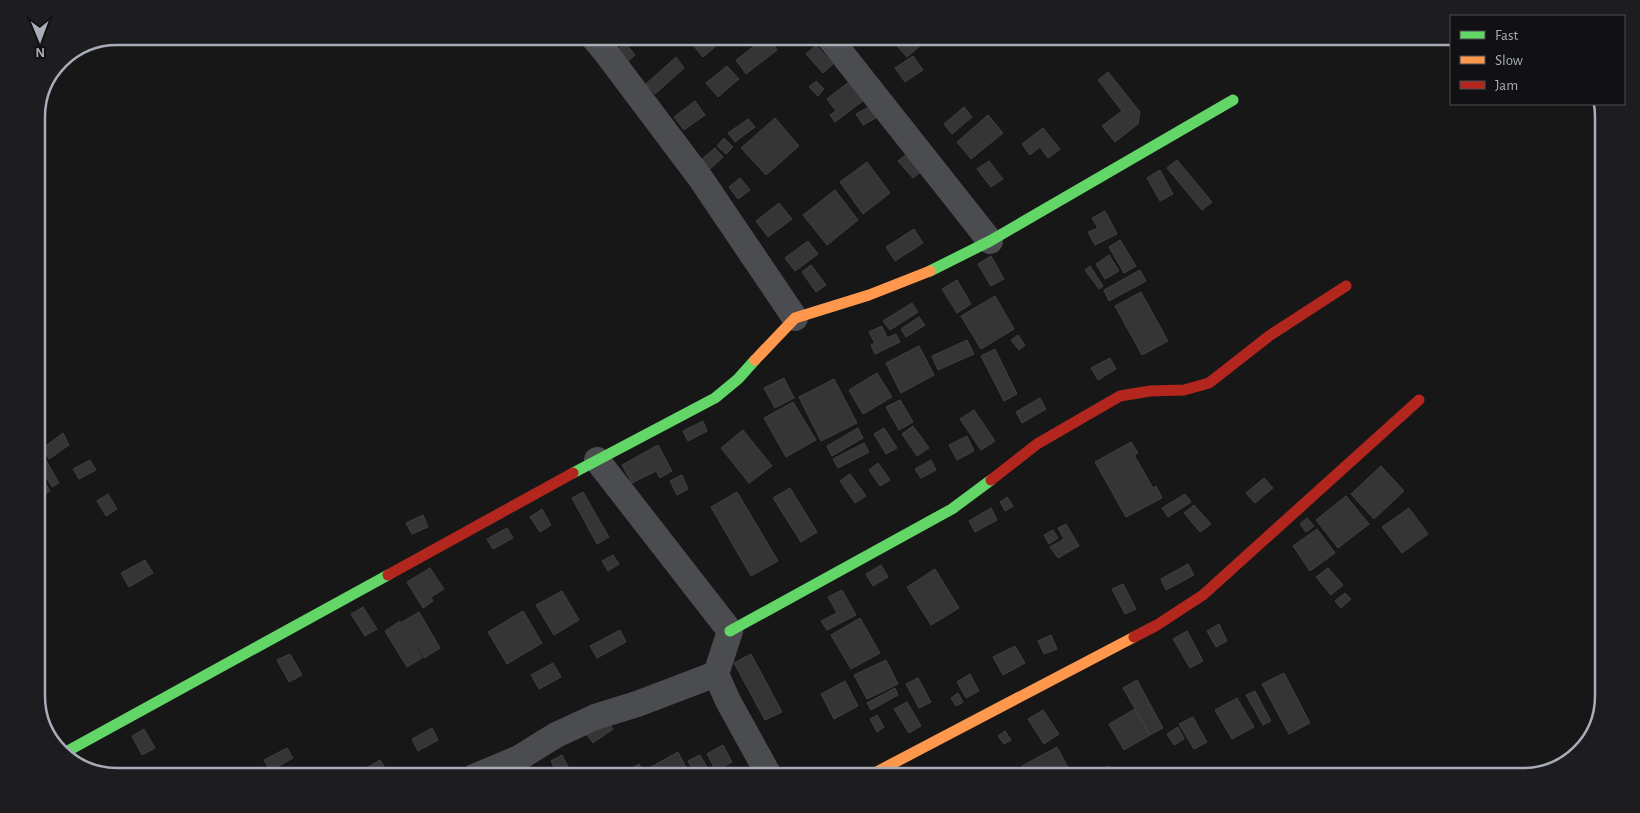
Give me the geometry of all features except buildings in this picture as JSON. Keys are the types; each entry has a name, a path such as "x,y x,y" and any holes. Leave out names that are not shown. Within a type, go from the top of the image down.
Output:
{"street":[{"path":"600,45 701,179 796,318"},
{"path":"835,45 990,241"},
{"path":"70,750 597,460 715,398 738,379 796,318 869,295 922,275 990,241 1233,100"},
{"path":"765,768 728,701 716,674 730,631 952,509 1037,444 1120,396 1150,391 1184,390 1209,383 1269,336 1346,286"},
{"path":"884,768 1157,625 1203,595 1419,400"},
{"path":"597,460 730,631"},
{"path":"525,767 556,735 595,717 637,704 716,674"}],"traffic: fast":[{"path":"930,271 990,241 1233,100"},
{"path":"573,473 715,398 738,379 755,360"},
{"path":"730,631 952,509 991,480"},
{"path":"70,750 388,575"}],"traffic: slow":[{"path":"755,360 795,318 869,295 930,271"},
{"path":"884,768 1134,637"}],"traffic: jam":[{"path":"991,480 1037,444 1120,396 1150,391 1184,390 1209,383 1269,336 1346,286"},
{"path":"1134,637 1157,625 1203,595 1419,400"},
{"path":"388,575 573,473"}]}
